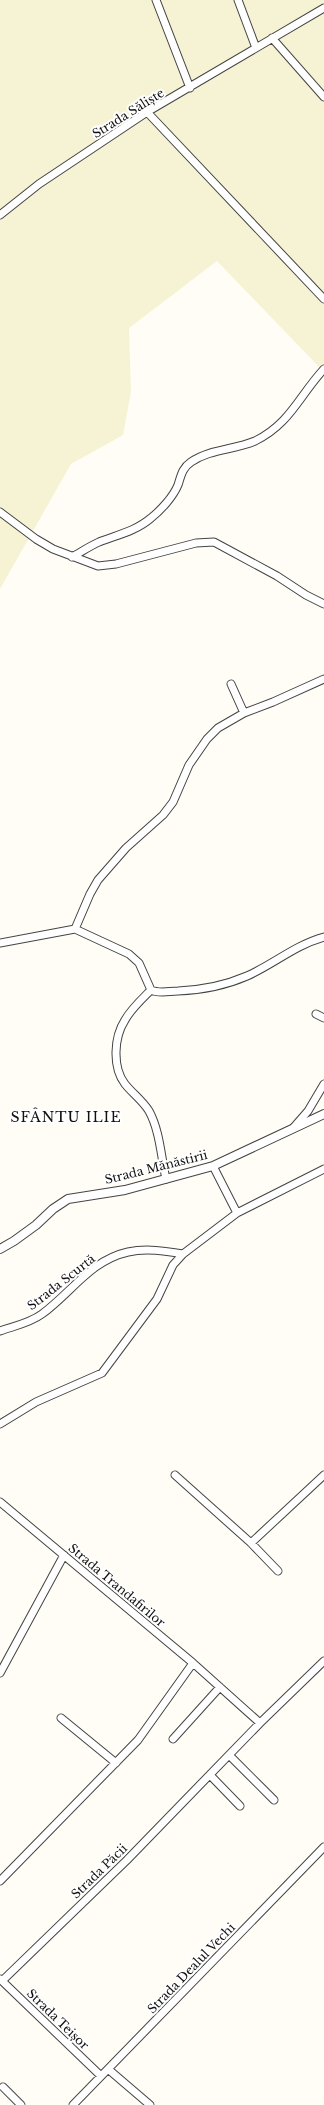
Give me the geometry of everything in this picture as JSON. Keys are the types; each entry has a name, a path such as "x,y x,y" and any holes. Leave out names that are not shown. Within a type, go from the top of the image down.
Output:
{"street":[{"path":"156,0 190,88"},
{"path":"238,0 256,48"},
{"name":"Strada Săliște","path":"0,215 39,184 147,112 324,8"},
{"path":"272,38 324,97"},
{"path":"147,112 324,299"},
{"path":"72,556 98,543 130,531 152,518 172,495 184,468 191,462 215,451 254,441 266,434 294,410 324,369"},
{"path":"0,512 36,539 72,556 98,566 106,566 196,543 214,542 277,576 306,595 324,604"},
{"path":"75,929 90,894 98,880 126,848 163,815 173,802 189,765 207,739 218,728 244,713 273,702 324,679"},
{"path":"231,684 244,713"},
{"path":"0,943 75,929 129,954 139,963 151,990"},
{"path":"151,990 159,992 201,990 221,986 248,976 311,940 324,937"},
{"path":"151,990 125,1019 120,1029 116,1061 118,1070 125,1084 140,1098 152,1119 166,1179"},
{"path":"316,1014 324,1018"},
{"path":"294,1127 308,1111 324,1084"},
{"name":"Strada Mănăstirii","path":"0,1249 14,1241 36,1225 53,1209 68,1200 125,1190 213,1166 324,1114"},
{"path":"213,1166 238,1213"},
{"path":"0,1424 36,1402 102,1373 157,1299 173,1265 183,1254 209,1233 238,1213 324,1169"},
{"name":"Strada Scurtă","path":"0,1331 23,1324 42,1314 91,1270 111,1258 127,1252 145,1250 183,1254"},
{"path":"175,1475 251,1543 278,1571"},
{"path":"251,1543 324,1475"},
{"name":"Strada Trandafirilor","path":"0,1502 193,1663 260,1723"},
{"path":"0,1673 64,1555"},
{"name":"Strada Păcii","path":"1,1980 127,1860 260,1723 324,1661"},
{"path":"0,1881 116,1763 152,1722 193,1663"},
{"path":"173,1739 220,1687"},
{"path":"61,1718 116,1763"},
{"path":"229,1755 274,1800"},
{"path":"210,1775 240,1806"},
{"name":"Strada Dealul Vechi","path":"73,2105 324,1847"},
{"name":"Strada Teișor","path":"1,1980 101,2076"},
{"path":"108,2069 150,2105"},
{"path":"3,2086 21,2105"}],"shaded area":[{"path":"0,0 324,0 324,372 217,261 129,328 131,392 123,435 71,464 0,589"}],"district":[{"name":"SFÂNTU ILIE","path":"66,1117"}]}
